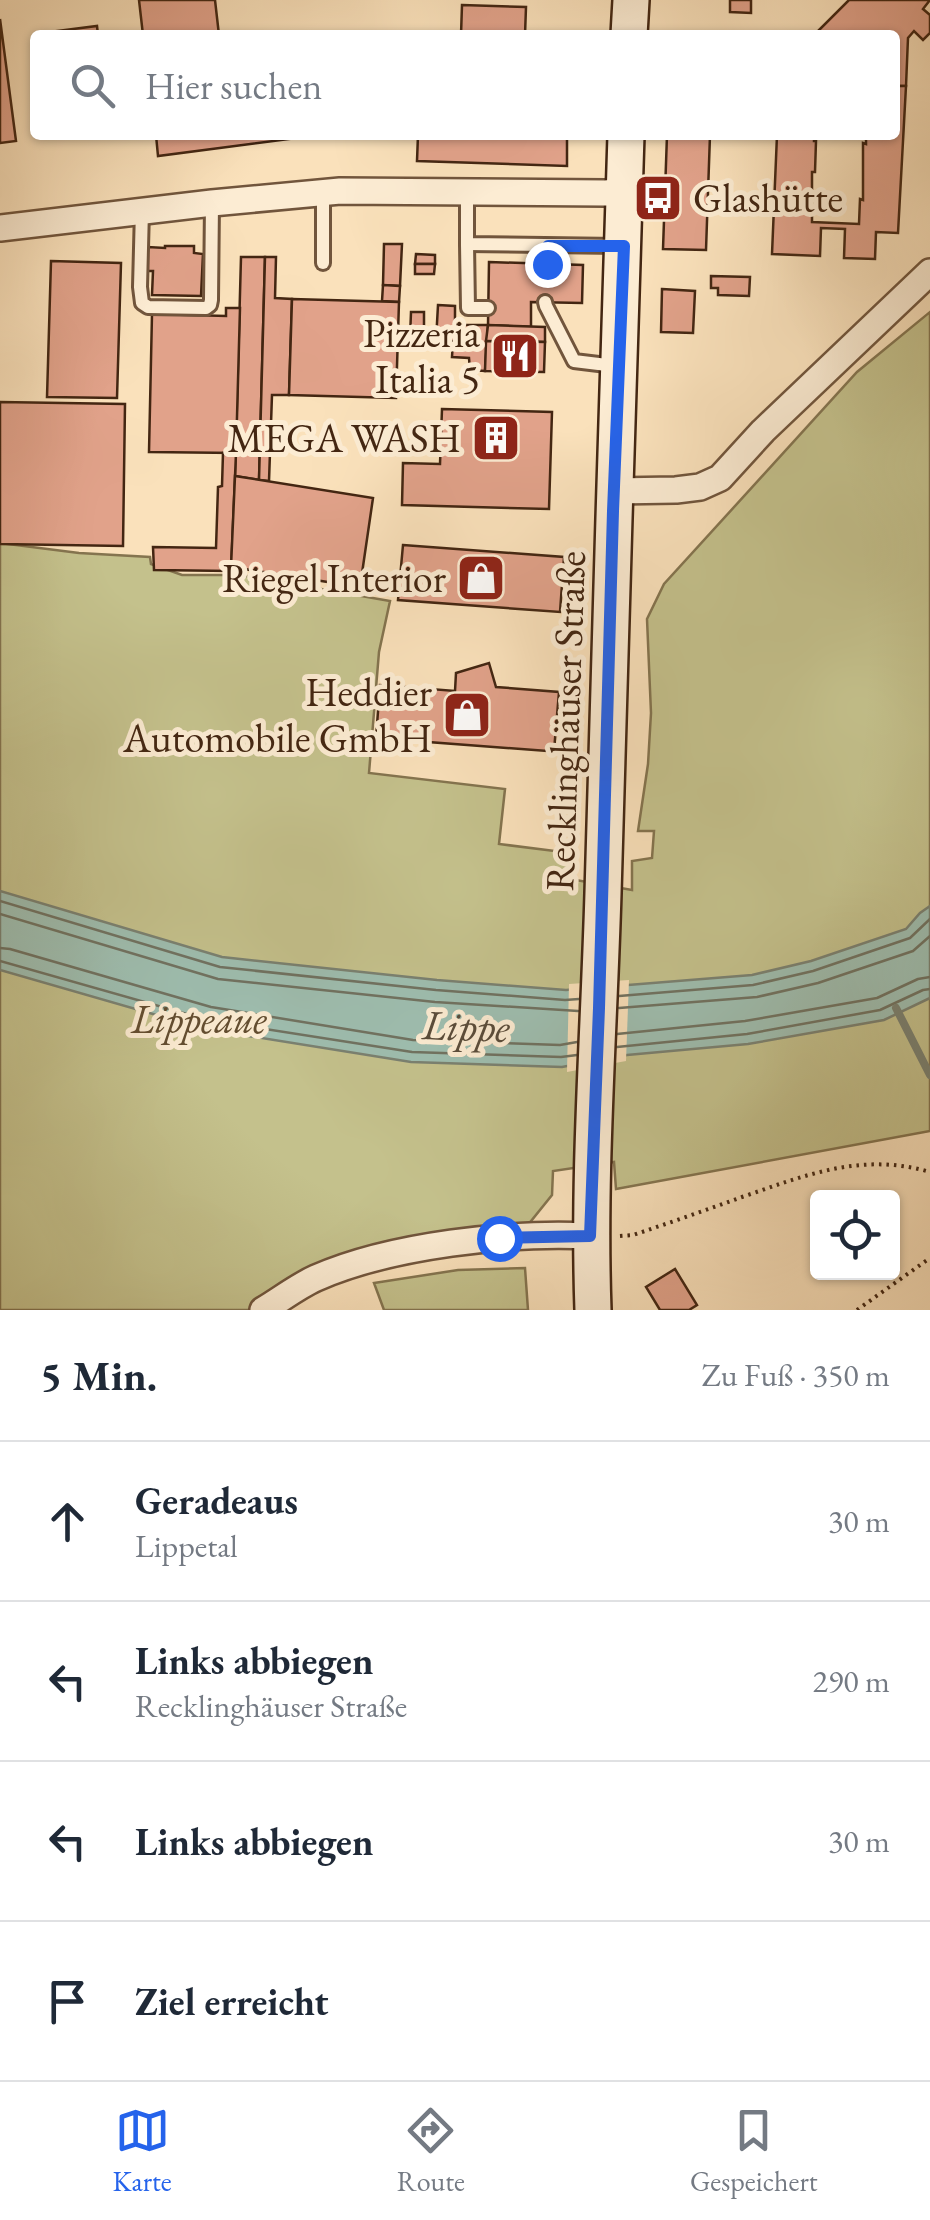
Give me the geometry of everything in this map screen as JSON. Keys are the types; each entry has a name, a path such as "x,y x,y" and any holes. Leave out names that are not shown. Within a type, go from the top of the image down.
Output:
{"main road":[{"path":"629,30 631,0"},
{"name":"Recklinghäuser Straße","path":"593,1310 590,1198 626,140"}],"street":[{"path":"0,228 323,192 624,191"},
{"path":"614,490 676,490 700,487 720,478 763,431 930,272"},
{"path":"263,1310 315,1279 401,1252 499,1238 590,1236"}],"lane":[{"path":"322,263 323,192"},
{"path":"467,194 468,308 488,308"},
{"path":"142,210 142,303 148,307 206,308 211,300 212,203"},
{"path":"468,244 624,246"},
{"path":"547,264 548,246"},
{"path":"531,310 546,306 574,361 618,366"}],"path":[{"path":"590,1236 633,1236 829,1169 860,1164 908,1166 930,1172"},
{"path":"857,1310 930,1258"}],"green space":[{"name":"Lippeaue","path":"930,312 930,1131 616,1189 614,1162 553,1171 552,1195 527,1226 300,1274 248,1310 0,1310 0,543 150,557 151,564 182,575 241,575 390,601 379,652 369,773 505,789 499,844 571,853 570,879 632,890 632,861 652,858 654,831 638,831 651,713 647,619 664,584 857,372"},
{"path":"525,1268 528,1310 384,1310 374,1283 458,1270"}],"water":[{"name":"Lippe","path":"0,891 222,957 566,990 752,975 811,961 906,929 930,906 930,998 884,1020 748,1044 627,1055 562,1067 411,1062 205,1029 0,970"}],"pier":[{"path":"629,980 626,1061 567,1072 569,984"}],"building":[{"path":"139,0 215,0 218,30 142,30"},
{"path":"730,0 751,0 751,13 730,12"},
{"path":"849,0 930,0 923,9 930,15 930,33 923,40 914,31 908,38 906,86 900,86 900,30 819,30"},
{"path":"462,5 526,7 525,30 461,30"},
{"path":"0,19 16,141 0,143"},
{"path":"97,26 97,30 65,30"},
{"path":"900,86 906,86 898,233 876,232 875,259 844,258 845,229 821,228 820,256 772,254 777,140 816,141 812,222 859,224 863,143 866,140 900,140"},
{"path":"156,140 282,140 158,156"},
{"path":"418,140 567,140 567,166 417,161"},
{"path":"667,140 710,140 706,250 663,249"},
{"path":"384,244 402,244 400,286 383,285"},
{"path":"194,246 194,253 203,254 201,296 152,295 148,247"},
{"path":"416,254 435,255 435,264 415,264"},
{"path":"241,257 265,257 259,480 235,476"},
{"path":"265,257 276,257 275,298 292,299 289,395 272,395 269,481 259,480"},
{"path":"51,261 121,263 117,398 47,397"},
{"path":"489,262 583,265 582,303 531,302 531,327 488,325"},
{"path":"415,264 435,264 434,274 415,274"},
{"path":"711,276 750,277 749,296 718,295 718,288 711,288"},
{"path":"383,285 400,286 399,302 382,301"},
{"path":"662,289 695,291 693,333 661,332"},
{"path":"292,299 399,302 396,398 289,395"},
{"path":"438,305 455,306 455,325 488,325 485,371 470,370 469,358 452,357 453,341 436,341"},
{"path":"226,308 240,308 236,453 149,452 152,314 226,316"},
{"path":"411,312 424,312 424,339 410,338"},
{"path":"488,325 545,327 545,342 486,341"},
{"name":"Pizzeria Italia 5","path":"486,341 545,342 544,372 485,371"},
{"path":"0,402 125,404 123,546 0,544"},
{"name":"MEGA WASH","path":"442,409 552,412 549,509 402,505 403,463 440,464"},
{"path":"223,453 236,453 231,571 154,570 153,547 216,548"},
{"path":"235,476 373,498 360,587 231,567"},
{"name":"Riegel Interior","path":"403,545 564,557 560,612 398,600"},
{"name":"Heddier Automobile GmbH","path":"489,663 496,687 559,692 554,751 561,752 376,738 380,685 455,691 456,673"},
{"path":"675,1269 697,1305 689,1310 660,1310 646,1287"}],"waterway":[{"path":"896,1008 930,1075"}],"place":[{"name":"Glashütte","path":"658,198"},
{"name":"Pizzeria Italia 5","path":"515,356"},
{"name":"MEGA WASH","path":"496,438"},
{"name":"Riegel Interior","path":"481,578"},
{"name":"Heddier Automobile GmbH","path":"467,715"}],"route":[{"path":"499,1238 590,1236 624,246 548,246 547,264"}]}
